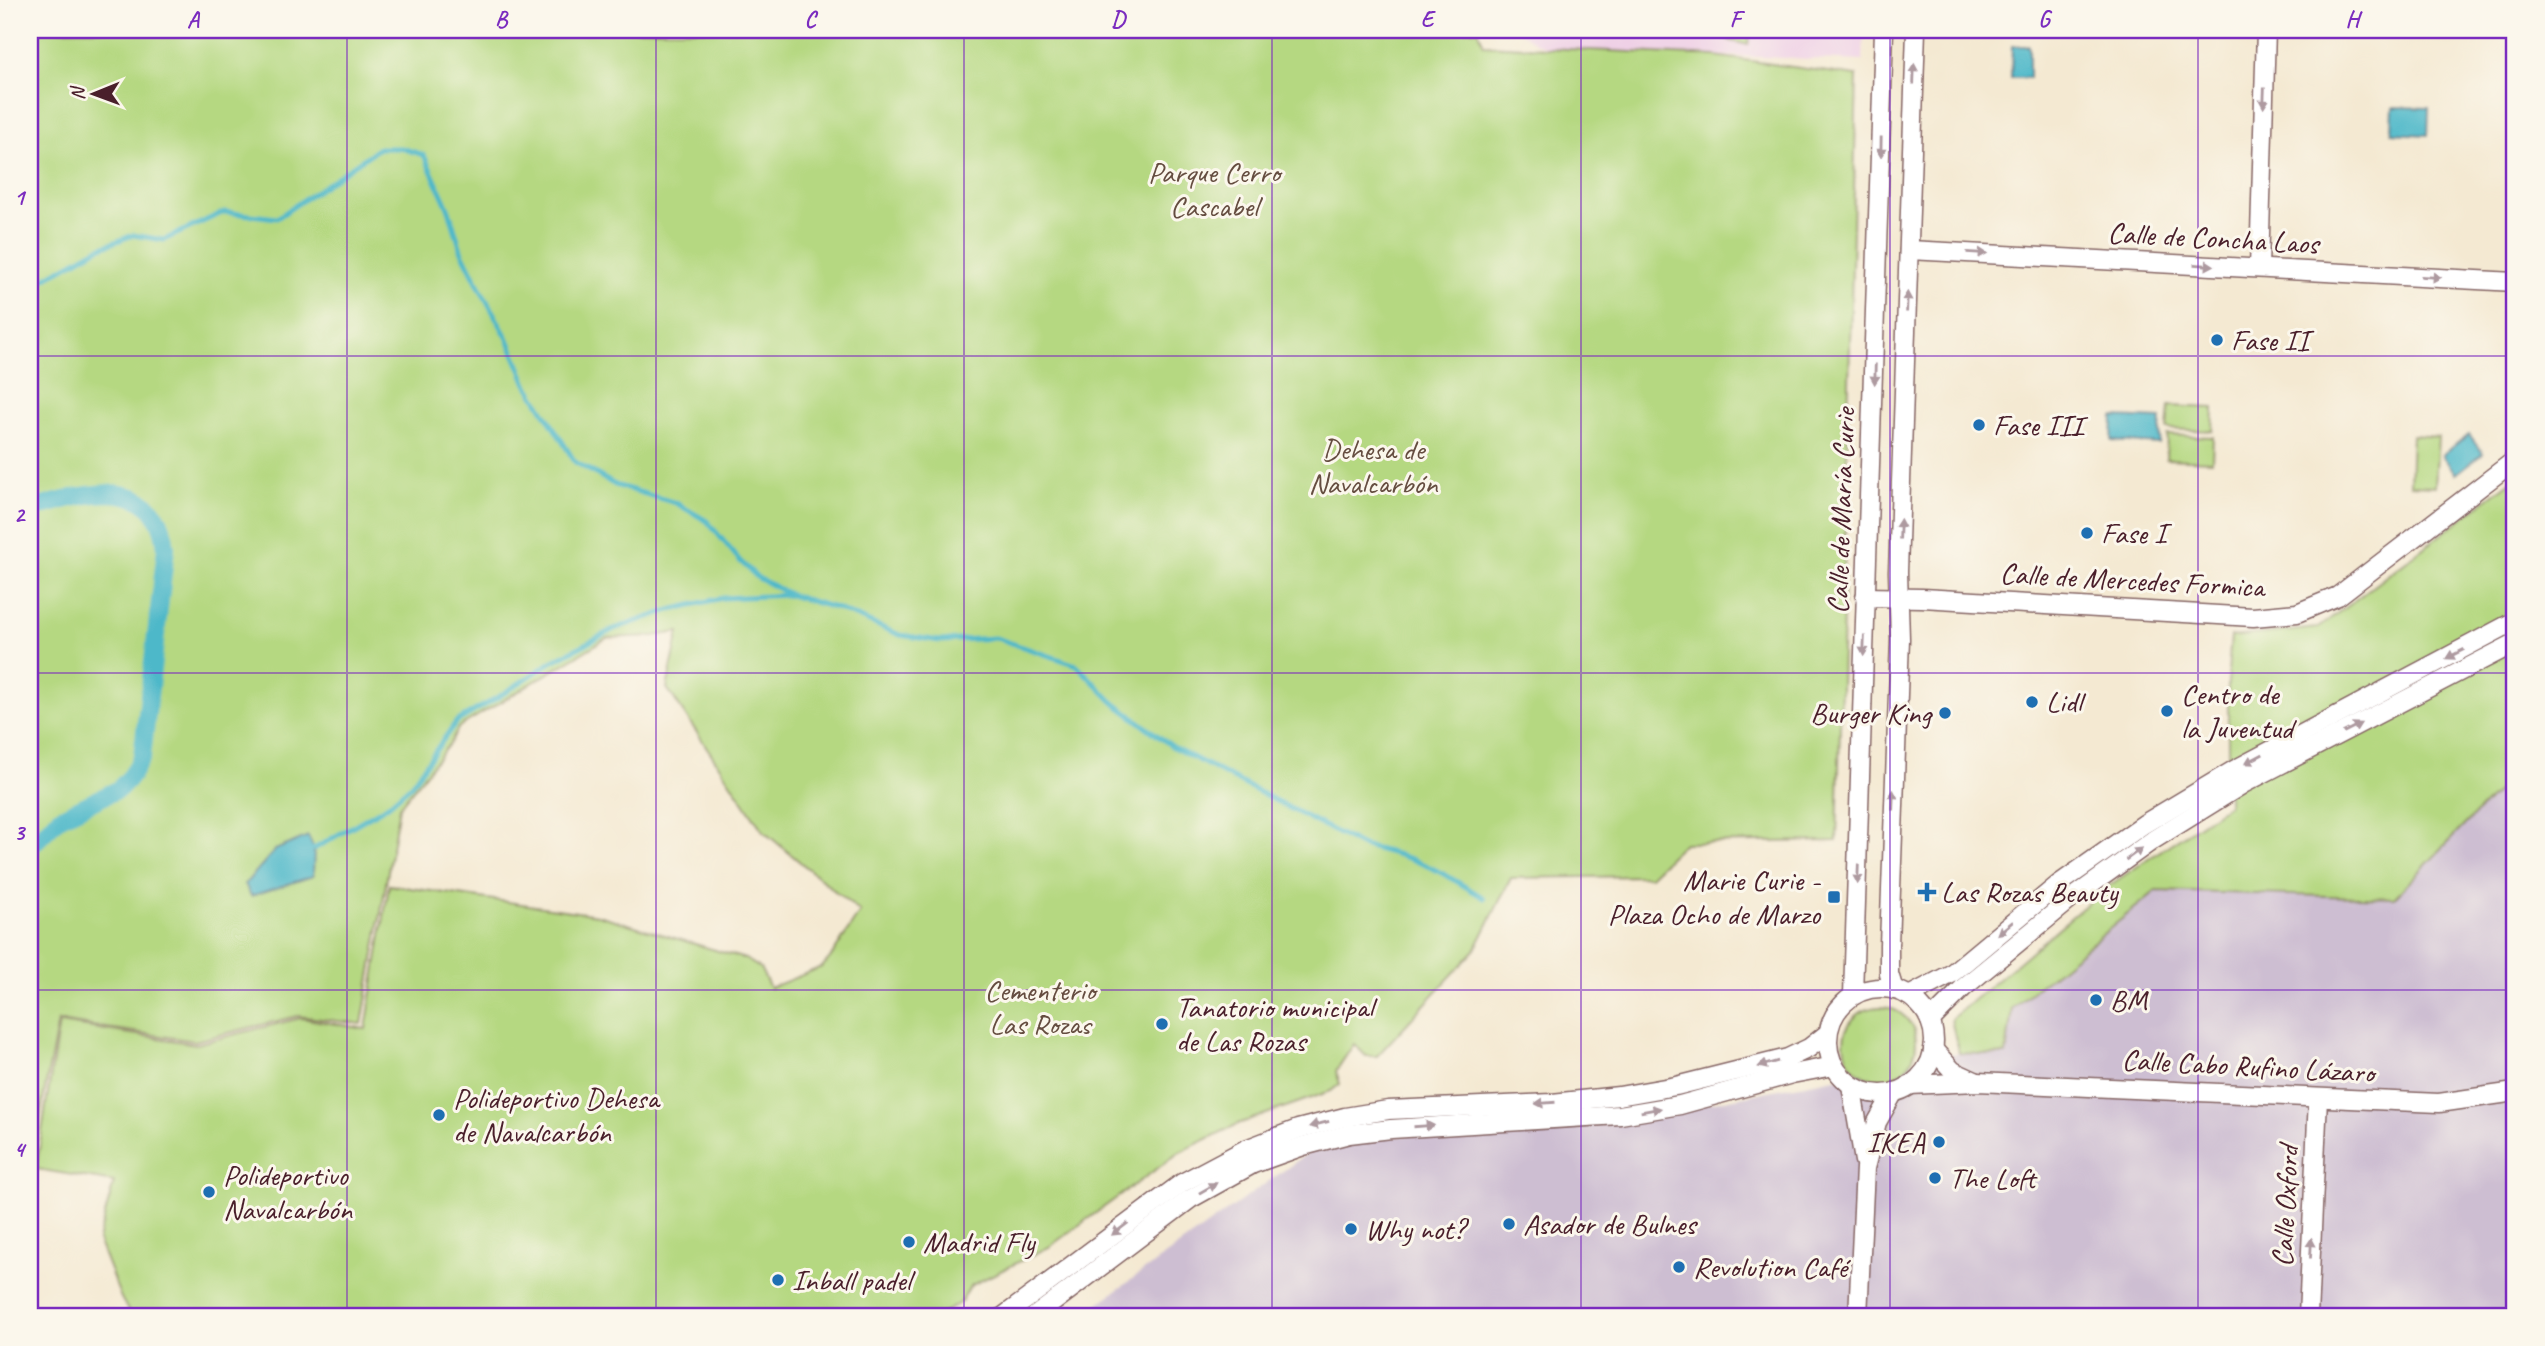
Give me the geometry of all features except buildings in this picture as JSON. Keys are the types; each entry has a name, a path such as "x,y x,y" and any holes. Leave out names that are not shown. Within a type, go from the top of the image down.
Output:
{"street":[{"name":"Calle de María Curie","path":"1853,995 1884,30"},
{"name":"Calle de María Curie","path":"1901,993 1889,974 1889,945 1916,30"},
{"path":"2259,268 2266,30"},
{"name":"Calle de Concha Laos","path":"1909,250 2515,282"},
{"name":"Calle de Mercedes Formica","path":"1865,597 2253,617 2297,613 2339,596 2515,460"},
{"path":"1901,993 1951,974 2059,884 2144,824 2246,764 2515,621"},
{"path":"1930,1021 1963,988 2032,931 2153,840 2243,784 2515,643"},
{"path":"1858,1316 1865,1168 1877,1122 1902,1089 1925,1070 1933,1049 1933,1035 1930,1021 1921,1007 1901,993 1880,988 1853,995 1837,1012 1828,1033 1834,1066 1851,1085 1864,1091 1879,1094 1902,1089"},
{"path":"1004,1316 1182,1183 1246,1149 1298,1129 1388,1110 1552,1102 1619,1096 1665,1088 1788,1058 1809,1048 1828,1033"},
{"name":"Calle Cabo Rufino Lázaro","path":"1933,1049 1953,1071 1978,1083"},
{"path":"1035,1316 1191,1199 1254,1164 1303,1146 1349,1134 1391,1129 1620,1115 1679,1105 1792,1074 1834,1066"},
{"name":"Calle Cabo Rufino Lázaro","path":"1902,1089 1978,1083 2439,1103 2515,1092"},
{"path":"1851,1085 1865,1168"},
{"name":"Calle Oxford","path":"2308,1316 2318,1098"}],"shaded area":[{"path":"1517,30 1864,30 1863,61 1553,49 1536,43"},
{"path":"2515,773 2515,1316 1081,1316 1322,1143 1670,1111 1959,1053 2006,1055 2012,1008 2156,891 2394,898"}],"green space":[{"name":"Dehesa de Navalcarbón","path":"30,30 1478,30 1484,45 1715,56 1857,76 1837,841 1684,843 1650,876 1511,878 1475,950 1377,1056 1366,1056 1354,1044 1336,1071 1340,1084 1331,1091 1238,1124 1180,1152 1049,1247 970,1286 961,1302 938,1316 131,1316 98,1240 114,1182 36,1169 59,1023 196,1044 301,1018 366,1029 389,885 598,915 745,959 760,968 770,988 822,967 860,912 763,831 667,688 679,632 607,638 459,727 450,743 399,807 362,1024 298,1016 195,1041 58,1021 30,1168"},
{"path":"1725,30 1751,30 1748,45 1723,39"},
{"path":"2169,406 2214,408 2213,431 2167,429"},
{"path":"2167,435 2213,437 2212,461 2166,459"},
{"path":"2412,435 2438,437 2435,486 2410,485"},
{"path":"2515,478 2515,773 2394,898 2156,891 2012,1008 2006,1055 1959,1053 1951,1019 2107,887 2228,805 2228,672 2231,637 2318,628"},
{"path":"1880,1007 1894,1010 1906,1017 1913,1029 1916,1043 1913,1057 1906,1069 1894,1076 1880,1079 1866,1076 1854,1069 1847,1057 1844,1043 1847,1029 1854,1017 1866,1010"}],"water":[{"path":"2012,46 2029,46 2029,78 2011,78"},
{"path":"2393,107 2429,108 2428,135 2392,133"},
{"path":"2113,417 2161,419 2159,444 2112,441"},
{"path":"2469,434 2483,453 2456,474 2442,455"},
{"path":"308,836 314,849 313,876 251,896 245,884 275,850"}],"waterway":[{"path":"30,287 97,249 133,235 164,240 224,212 277,218 379,148 401,148 424,155 449,210 461,250 508,339 527,384 575,462 615,485 676,503 707,521 758,578 789,594"},
{"path":"30,510 94,494 114,493 133,497 149,506 160,523 166,548 142,757 132,775 119,789 59,818 30,847"},
{"path":"314,849 387,806 411,785 456,722 553,661 614,629 670,610 722,598 790,595 838,609 900,635 940,641 996,638 1077,665 1113,702 1173,747 1362,846 1397,854 1426,865 1484,898"}],"place":[{"name":"Fase II","path":"2217,340"},
{"name":"Fase III","path":"1979,425"},
{"name":"Fase I","path":"2087,533"},
{"name":"Lidl","path":"2032,702"},
{"name":"Centro de la Juventud","path":"2167,711"},
{"name":"Burger King","path":"1945,713"},
{"name":"Las Rozas Beauty","path":"1927,892"},
{"name":"Marie Curie - Plaza Ocho de Marzo","path":"1834,897"},
{"name":"BM","path":"2096,1000"},
{"name":"Tanatorio municipal de Las Rozas","path":"1162,1024"},
{"name":"Polideportivo Dehesa de Navalcarbón","path":"439,1115"},
{"name":"IKEA","path":"1939,1142"},
{"name":"The Loft","path":"1935,1178"},
{"name":"Polideportivo Navalcarbón","path":"209,1192"},
{"name":"Asador de Bulnes","path":"1509,1224"},
{"name":"Why not?","path":"1351,1229"},
{"name":"Madrid Fly","path":"909,1242"},
{"name":"Revolution Café","path":"1679,1267"},
{"name":"Inball padel","path":"778,1280"}],"park label":[{"name":"Parque Cerro Cascabel","path":"1214,189"},
{"name":"Cementerio Las Rozas","path":"1040,1007"}]}
